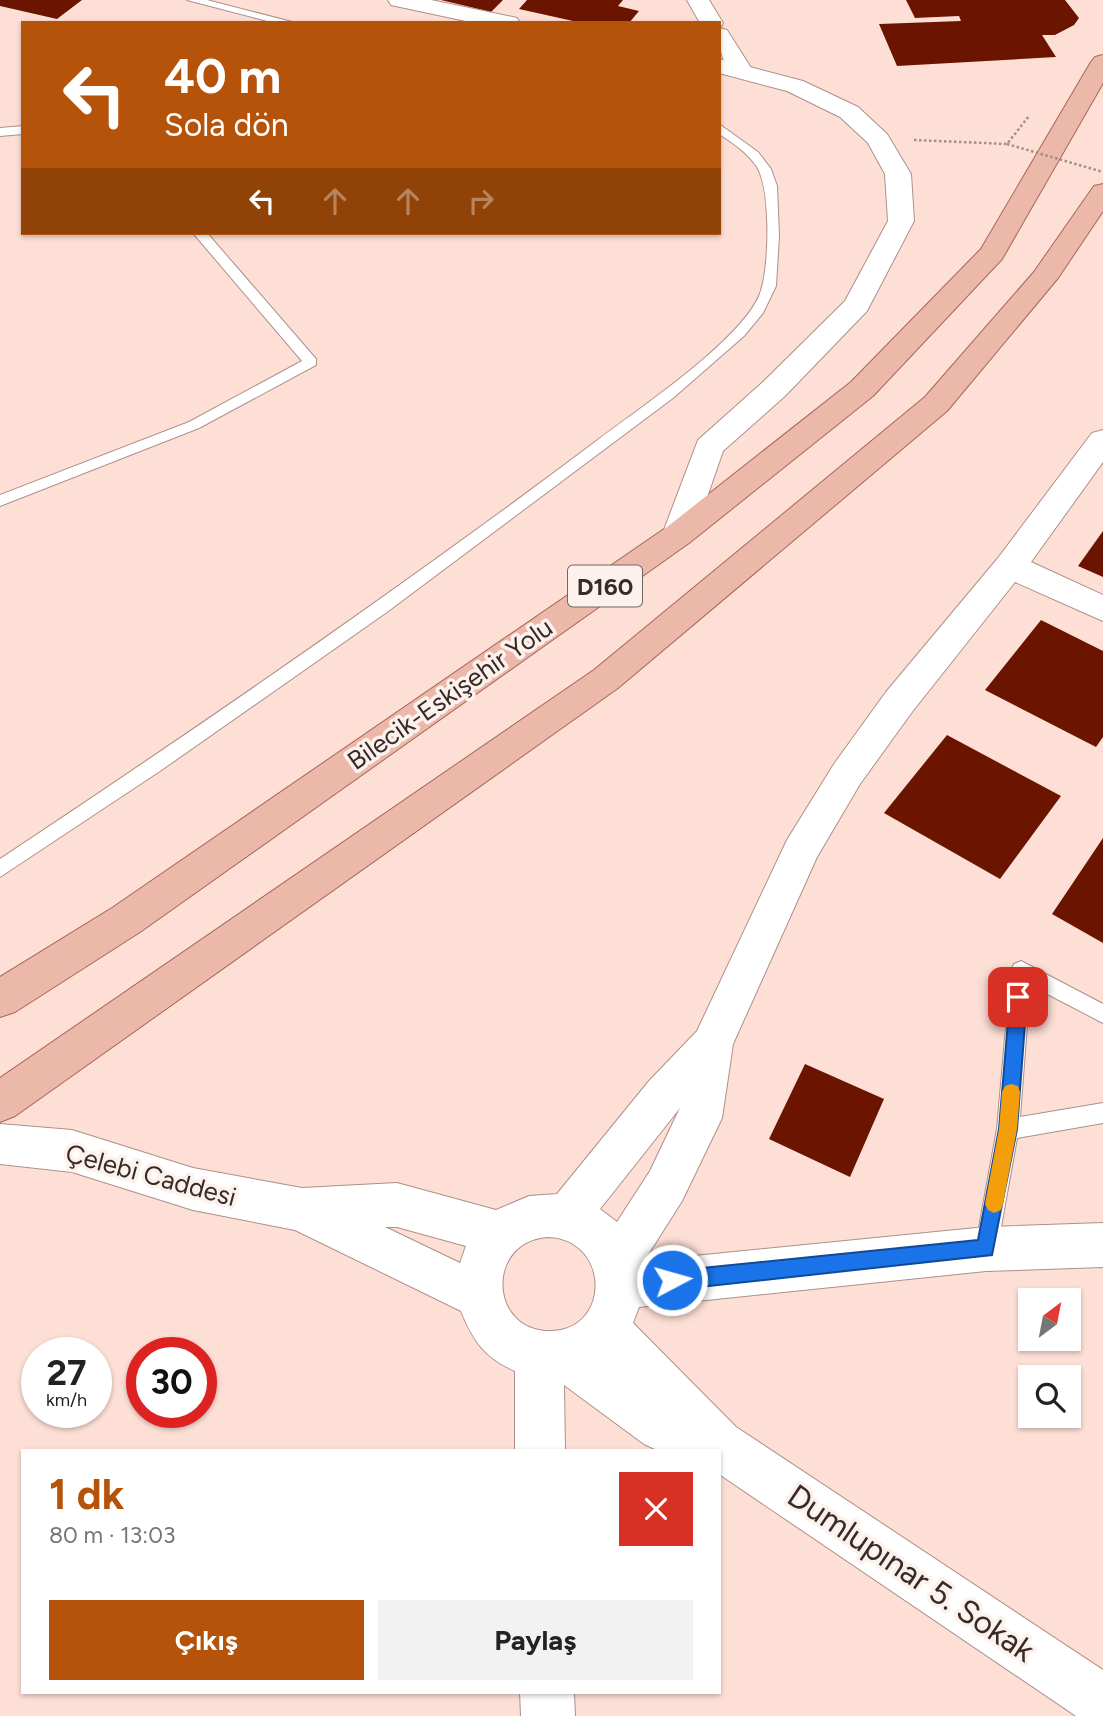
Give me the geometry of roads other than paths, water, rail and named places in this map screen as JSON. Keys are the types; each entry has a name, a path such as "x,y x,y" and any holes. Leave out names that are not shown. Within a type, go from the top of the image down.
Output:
{"main road":[{"name":"Bilecik-Eskişehir Yolu","path":"0,999 126,920 678,535 862,389 992,253 1103,62"},
{"name":"D160","path":"0,1102 617,670 936,404 1044,278 1103,192"}],"street":[{"path":"399,0 499,21"},
{"path":"698,0 711,21"},
{"path":"678,535 709,447 774,389 856,305 886,254 901,220 898,174 882,146 849,112 795,86 730,69 721,41"},
{"path":"614,1292 604,1242 587,1226 566,1217 542,1215 520,1221 500,1233 486,1251 479,1273 479,1296 485,1317 498,1335 517,1348 550,1354 585,1345 614,1292 699,1118 712,1044 801,851 847,774 899,702 1010,566 1103,440"},
{"path":"1010,566 1103,609"},
{"path":"566,1217 664,1095 712,1044"},
{"name":"Çelebi Caddesi","path":"0,1144 72,1151 193,1189 302,1210 397,1205 500,1233"},
{"name":"Çelebi Caddesi","path":"302,1210 479,1296"},
{"path":"614,1292 986,1249 1103,1245"},
{"name":"Dumlupınar 5. Sokak","path":"614,1292 719,1444"},
{"path":"540,1449 550,1354"},
{"name":"Dumlupınar 5. Sokak","path":"550,1354 661,1426 719,1444 1103,1702"},
{"path":"547,1694 548,1716"}],"lane":[{"path":"193,0 282,21"},
{"path":"0,869 469,547 671,392 742,329 766,296 773,247 768,175 745,146 721,129"},
{"path":"0,132 21,130"},
{"path":"0,501 194,425 311,362 202,235"},
{"path":"986,1249 1008,1129 1021,970 1103,1014"},
{"path":"1008,1129 1103,1113"}]}
